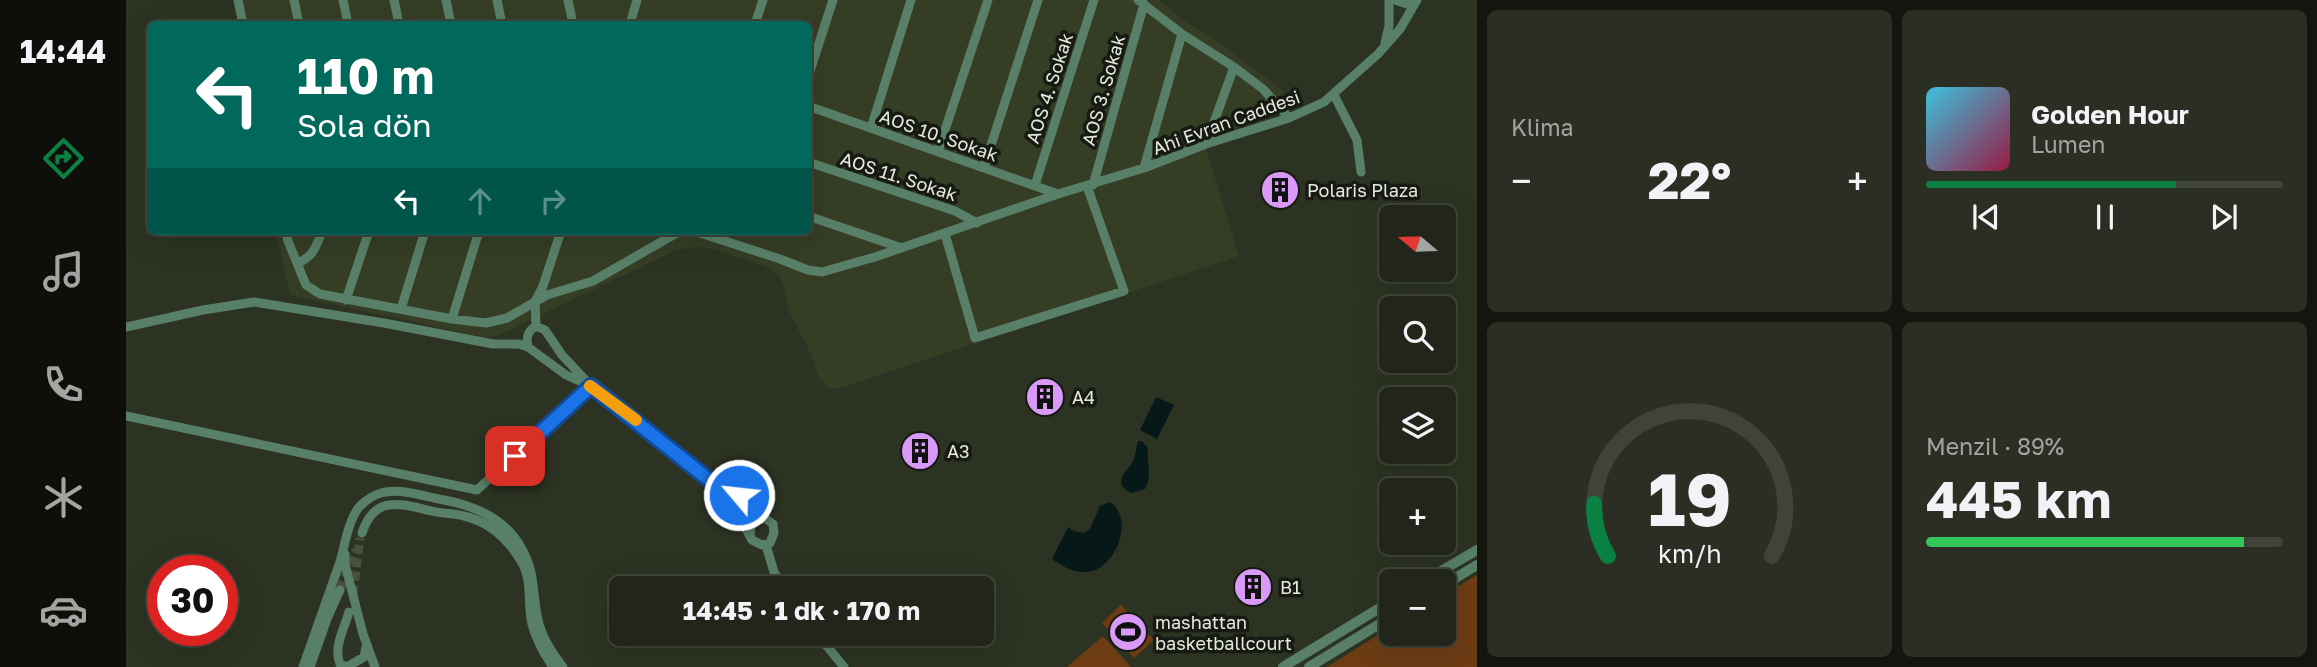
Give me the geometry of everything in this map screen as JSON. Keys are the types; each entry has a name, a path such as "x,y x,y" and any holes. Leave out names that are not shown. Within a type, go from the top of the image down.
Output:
{"street":[{"path":"238,0 242,21"},
{"path":"294,0 298,21"},
{"path":"343,0 347,21"},
{"path":"394,0 399,21"},
{"path":"446,0 451,21"},
{"path":"497,0 501,21"},
{"path":"568,0 572,21"},
{"path":"631,21 637,0"},
{"path":"756,21 763,0"},
{"path":"812,66 833,0"},
{"path":"871,128 911,0"},
{"path":"938,151 988,0"},
{"path":"984,167 1038,0"},
{"name":"AOS 4. Sokak","path":"1035,185 1094,0"},
{"path":"1385,46 1389,26 1389,0"},
{"path":"1395,0 1407,4 1417,0"},
{"name":"Ahi Evran Caddesi","path":"707,235 808,270 822,272 876,257 899,247 1289,118 1324,102 1385,46 1400,29 1417,0"},
{"path":"1141,2 1182,34 1263,89 1289,118"},
{"name":"AOS 3. Sokak","path":"1090,186 1141,2"},
{"path":"1144,168 1182,34"},
{"path":"1206,144 1234,67"},
{"path":"1334,95 1357,141 1361,172"},
{"name":"AOS 10. Sokak","path":"812,107 1058,194"},
{"name":"AOS 11. Sokak","path":"812,163 955,211 977,223"},
{"path":"945,233 975,338 1124,291 1090,186"},
{"path":"812,217 899,247"},
{"path":"287,235 306,285 320,294 486,323 507,318 559,290 593,281 673,235"},
{"path":"297,263 313,252 320,235"},
{"path":"346,300 368,235"},
{"path":"401,309 424,235"},
{"path":"452,319 478,235"},
{"path":"528,347 526,338 533,327 535,302 560,235"},
{"path":"126,327 254,302 493,344 519,344 528,347 566,374 591,386"},
{"path":"533,327 545,330 562,355 591,386 713,483 736,511 751,538 766,545 776,576"},
{"path":"126,416 477,491 591,386"},
{"path":"713,483 739,495 753,506 761,517 770,521 774,529 772,539 766,545"},
{"path":"303,667 352,520 359,508 373,496 395,491 478,509 514,536 533,575 537,618 541,631 562,667"},
{"path":"362,533 365,523 377,509 393,504 465,516 494,530 508,541 523,564 528,579 531,622 553,667"},
{"path":"751,538 751,524 761,517"},
{"path":"345,545 345,564 375,667"},
{"path":"1445,569 1477,550"},
{"path":"1456,578 1477,565"},
{"path":"310,667 340,590"},
{"path":"1283,667 1379,608"},
{"path":"349,612 338,649 340,664 347,667 358,662 364,657 367,645"},
{"path":"1309,667 1379,624"},
{"path":"827,646 844,667"}],"shaded area":[{"path":"234,0 1159,0 1188,24 1214,39 1285,92 1271,101 1267,119 1203,139 1239,256 831,389 818,375 810,352 788,309 784,285 779,275 770,268 714,249 698,247 676,250 499,335 487,338 290,295 277,235 812,235 812,21 238,21"},
{"path":"1156,397 1174,405 1157,439 1140,430"},
{"path":"1138,441 1142,441 1148,448 1149,479 1145,489 1132,493 1125,489 1121,481 1134,459"},
{"path":"1110,502 1118,510 1121,532 1118,544 1104,565 1094,571 1082,572 1052,559 1068,527 1084,533 1090,529 1100,506"},
{"path":"1477,575 1477,667 1327,667 1379,634 1379,646 1456,646 1456,588"},
{"name":"mashattan basketballcourt","path":"1121,605 1154,640 1134,658 1102,623"},
{"path":"1103,636 1131,667 1067,667"}],"tunnel":[{"path":"353,594 360,538"},
{"path":"340,590 356,550"}],"slow traffic":[{"path":"590,386 636,420"}],"place":[{"name":"Polaris Plaza","path":"1280,190"},
{"name":"A4","path":"1045,397"},
{"name":"A3","path":"920,451"},
{"name":"B1","path":"1253,587"},
{"name":"mashattan basketballcourt","path":"1128,632"}],"route":[{"path":"515,456 591,386 713,483 739,495"}]}
